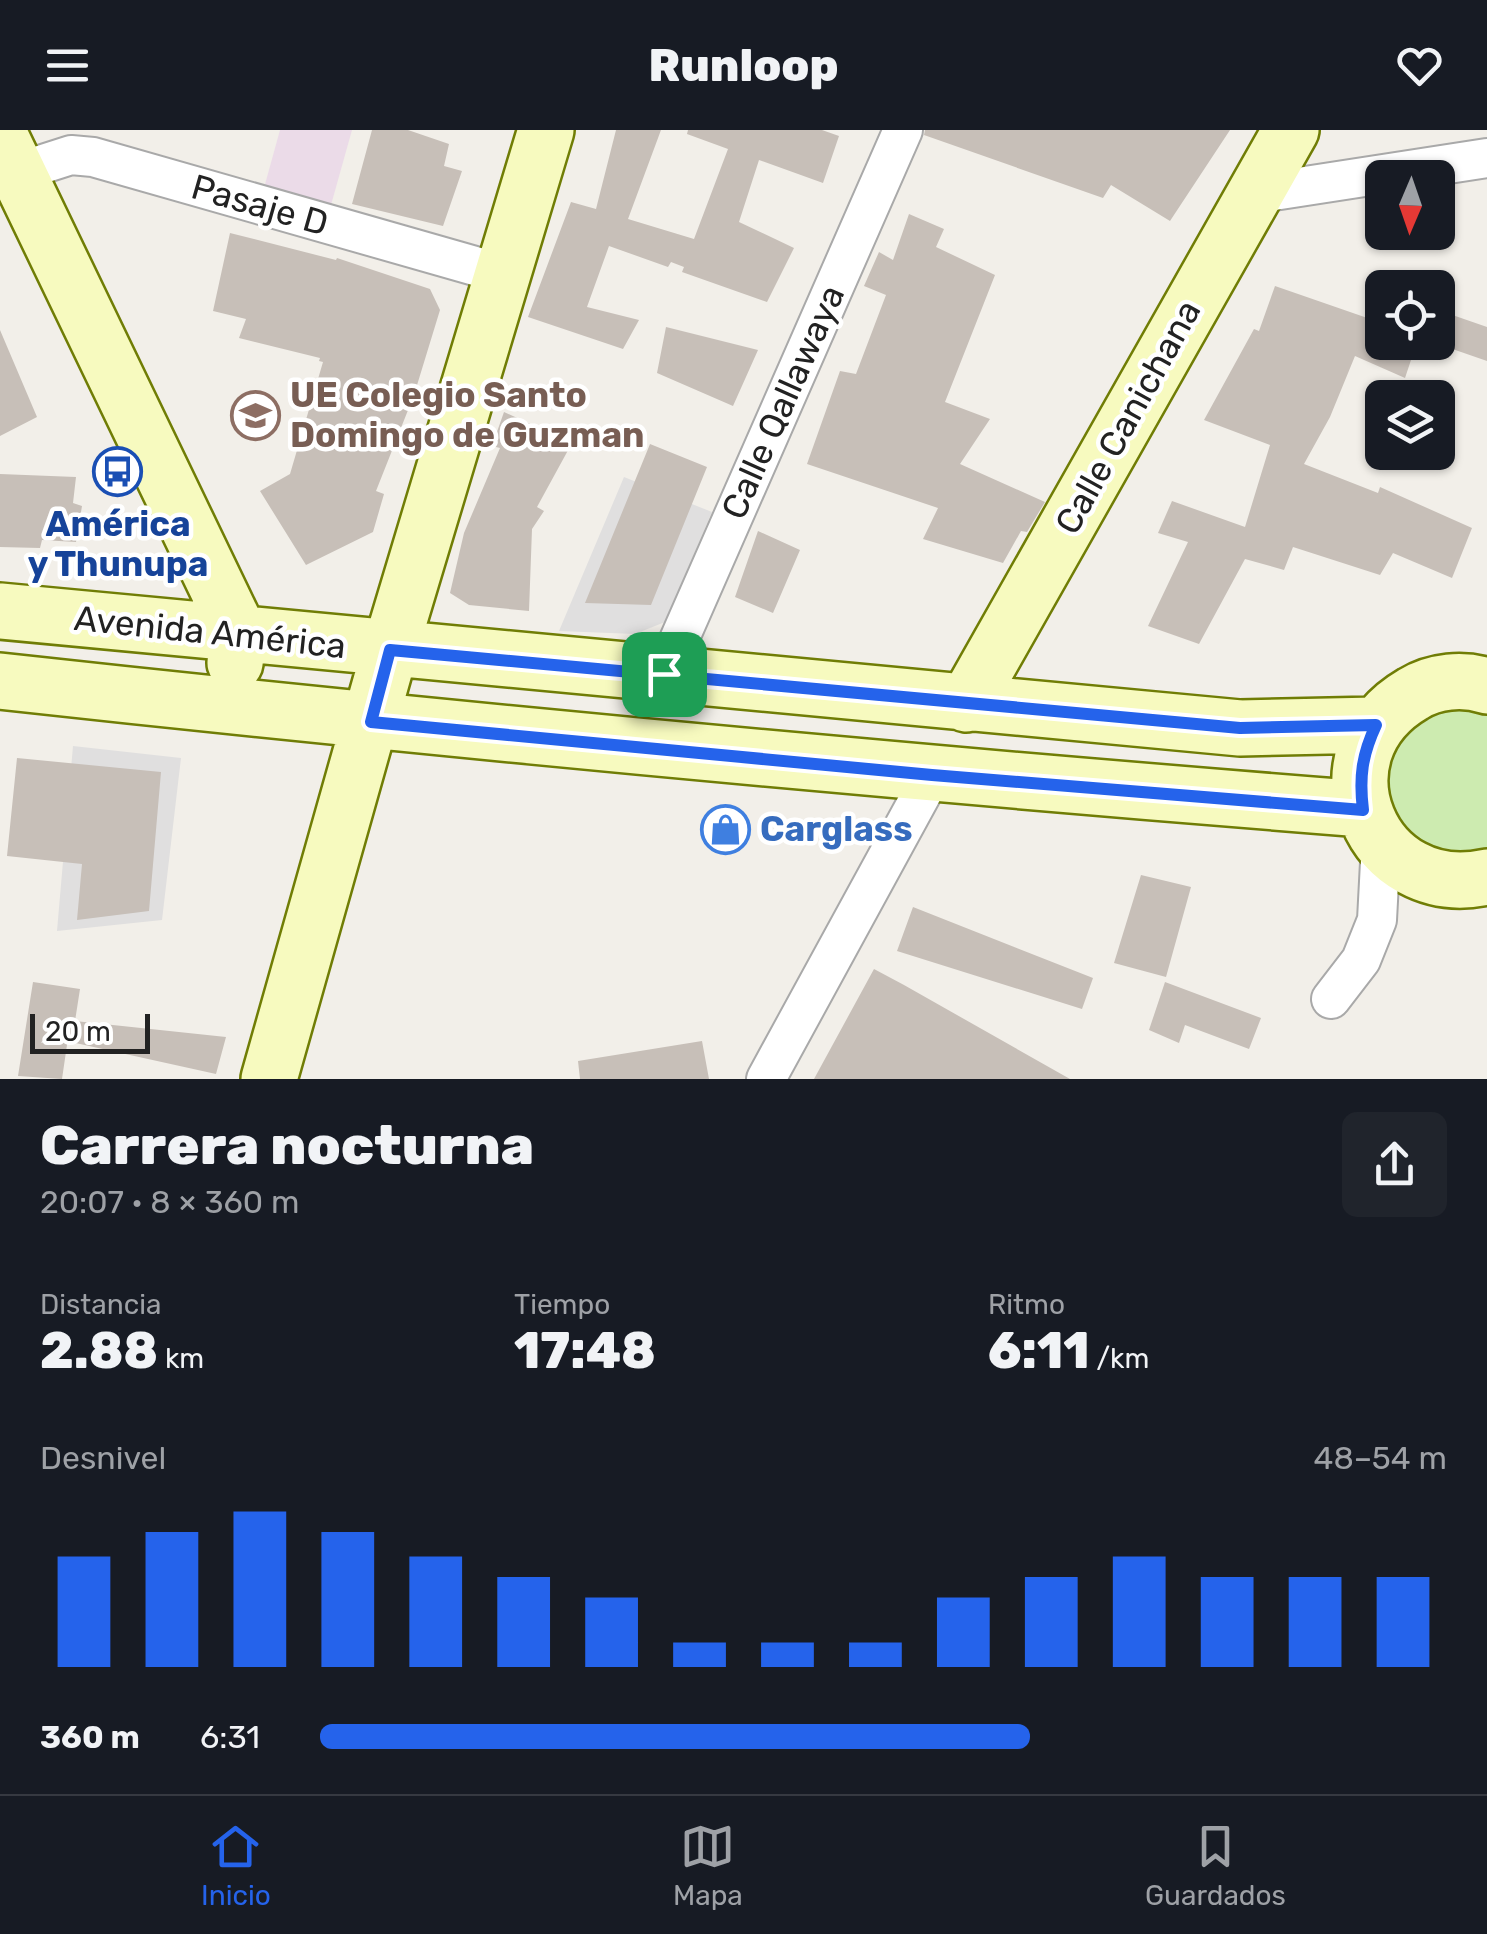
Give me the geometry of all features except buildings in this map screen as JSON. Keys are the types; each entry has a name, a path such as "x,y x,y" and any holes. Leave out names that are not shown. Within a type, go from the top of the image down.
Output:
{"main road":[{"path":"268,1079 390,650 546,130"},
{"name":"Calle Canichana","path":"966,704 1291,130"},
{"path":"12,182 239,633 228,705"},
{"name":"Avenida América","path":"0,611 1240,728 1376,725"},
{"name":"Avenida América","path":"0,680 371,722 932,775 1372,826"},
{"path":"1485,682 1452,681 1422,688 1396,703 1376,725 1364,752 1359,781 1372,826 1406,865 1434,878 1466,881 1487,876"}],"street":[{"name":"Calle Qallawaya","path":"664,674 902,130"},
{"name":"Pasaje D","path":"12,182 71,155 93,157 503,274"},
{"path":"1254,194 1487,158"},
{"path":"766,1079 932,775"},
{"path":"1331,999 1360,960 1378,920 1372,826"}],"shaded area":[{"path":"280,130 352,130 331,205 264,188"},
{"path":"624,477 712,512 665,622 635,634 559,631"},
{"path":"73,746 181,758 162,920 57,931"}],"green space":[{"path":"1487,706 1487,859 1447,862 1389,816 1383,765 1393,742 1433,708"}],"place":[{"name":"UE Colegio Santo Domingo de Guzman","path":"255,415"},
{"name":"América y Thunupa","path":"118,472"},
{"name":"Carglass","path":"725,829"}],"route":[{"path":"390,650 664,674 1240,728 1376,725 1364,752 1359,781 1363,810 932,775 371,722 390,650"}]}
